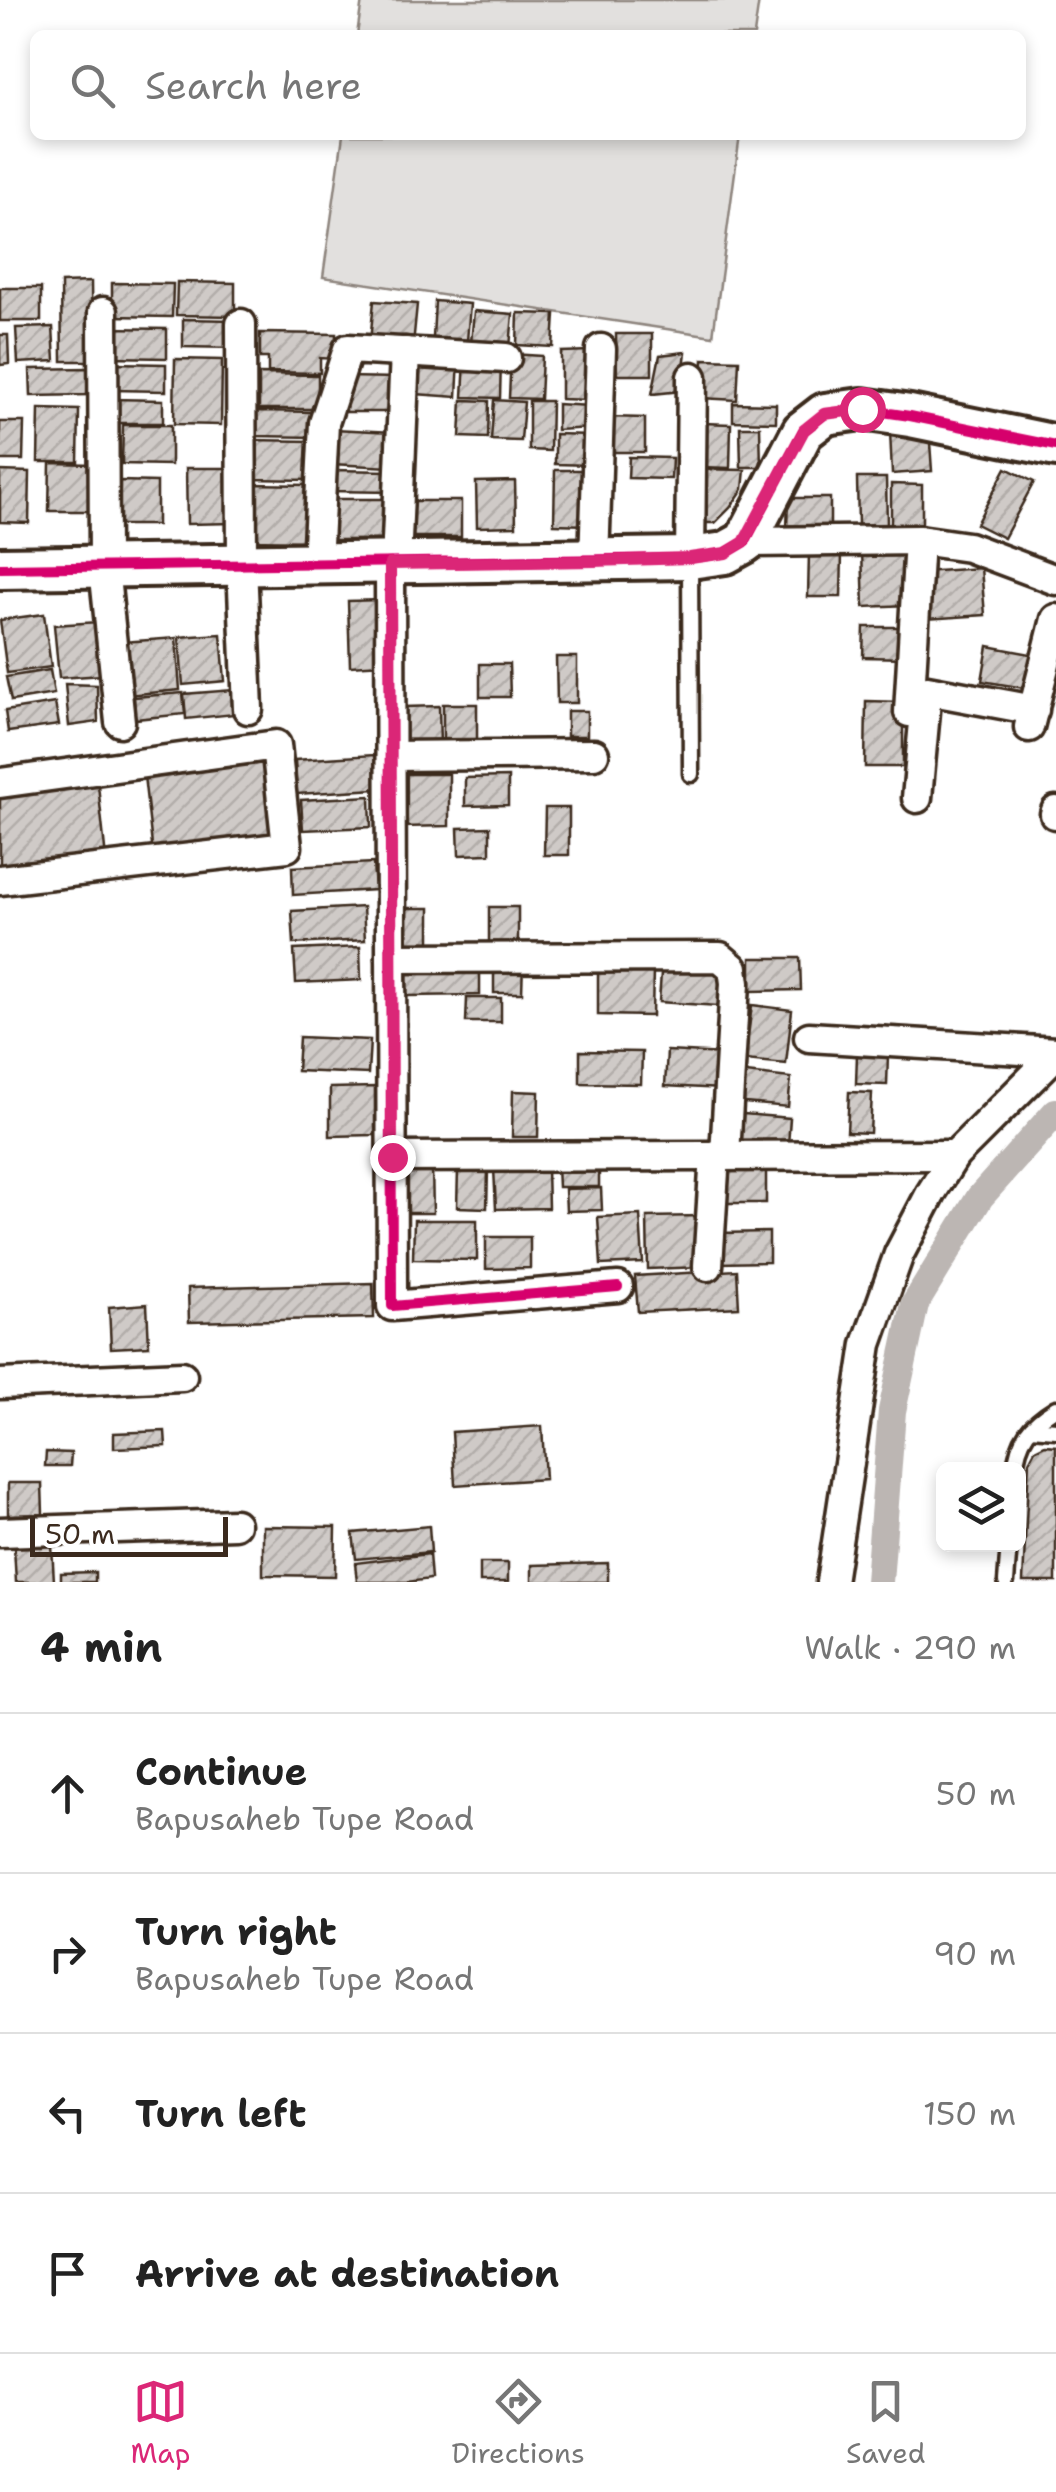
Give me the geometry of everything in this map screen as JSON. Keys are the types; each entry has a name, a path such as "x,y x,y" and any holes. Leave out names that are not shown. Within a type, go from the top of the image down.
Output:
{"street":[{"path":"102,312 104,567 120,722"},
{"path":"241,324 242,565 248,709"},
{"path":"317,564 324,423 348,349 506,358"},
{"path":"594,561 600,349"},
{"path":"405,352 393,564 392,1306 618,1287"},
{"path":"690,558 692,377"},
{"path":"0,568 690,558 726,553 744,542 804,430 824,414 862,409 1056,446"},
{"path":"744,542 919,540 968,547 1056,580"},
{"path":"909,712 919,540"},
{"path":"917,798 926,690 1031,719 1056,619"},
{"path":"0,783 276,745 287,848 0,880"},
{"path":"391,756 594,754"},
{"path":"391,958 720,957 732,968 734,983 708,1266"},
{"path":"809,1038 1056,1053"},
{"path":"831,1582 867,1344 899,1254 955,1155 1056,1053"},
{"path":"392,1157 955,1155"},
{"path":"0,1384 182,1376"},
{"path":"0,1532 235,1524"}],"lane":[{"path":"690,558 691,774"},
{"path":"1017,1462 1024,1434 1056,1408"},
{"path":"1031,1428 1056,1430"},
{"path":"1006,1582 1008,1552"}],"shaded area":[{"path":"362,0 759,0 755,30 358,30"},
{"path":"342,140 739,140 713,336 323,277"}],"building":[{"path":"91,282 92,361 62,361 61,283"},
{"path":"177,282 235,283 235,316 176,315"},
{"path":"112,283 173,284 172,317 112,316"},
{"path":"0,288 41,288 41,321 0,321"},
{"path":"374,301 417,304 413,345 370,342"},
{"path":"435,301 470,304 467,341 433,338"},
{"path":"474,311 513,314 510,347 471,343"},
{"path":"518,313 555,314 553,347 517,345"},
{"path":"183,319 236,320 236,348 183,347"},
{"path":"53,327 55,361 18,363 16,328"},
{"path":"109,328 167,329 167,358 109,357"},
{"path":"260,333 336,334 335,359 320,358 320,373 268,372 268,358 260,358"},
{"path":"616,334 652,334 652,375 617,375"},
{"path":"0,335 8,335 9,364 0,365"},
{"path":"590,351 590,400 561,399 561,352"},
{"path":"686,352 681,391 652,394 660,355"},
{"path":"511,354 542,356 540,399 509,398"},
{"path":"419,356 459,358 457,397 416,394"},
{"path":"175,359 222,360 221,425 174,424"},
{"path":"465,359 501,360 500,398 463,397"},
{"path":"703,359 739,360 737,400 701,398"},
{"path":"112,363 166,364 166,391 112,390"},
{"path":"88,368 89,395 31,396 30,369"},
{"path":"259,374 318,375 318,409 259,409"},
{"path":"346,377 399,378 399,412 346,412"},
{"path":"111,399 163,400 163,423 111,423"},
{"path":"462,400 489,401 488,438 460,437"},
{"path":"494,400 524,402 521,441 491,440"},
{"path":"529,401 551,401 550,451 529,450"},
{"path":"733,403 776,404 776,422 733,421"},
{"path":"557,404 589,406 590,428 557,430"},
{"path":"39,409 79,410 78,462 38,462"},
{"path":"255,411 318,412 318,437 254,436"},
{"path":"607,417 645,418 645,452 607,452"},
{"path":"0,422 24,422 23,460 0,460"},
{"path":"702,423 731,424 730,468 701,467"},
{"path":"123,425 171,425 171,465 122,464"},
{"path":"740,427 760,427 761,467 741,467"},
{"path":"929,428 932,471 892,474 890,431"},
{"path":"333,429 393,432 391,467 331,464"},
{"path":"555,434 592,435 592,465 555,464"},
{"path":"249,440 313,441 312,480 249,479"},
{"path":"629,457 672,458 671,479 628,478"},
{"path":"50,463 94,464 93,511 49,511"},
{"path":"186,468 234,468 234,523 187,524"},
{"path":"1006,468 1034,482 1004,538 976,524"},
{"path":"697,469 745,470 743,489 715,523 696,523"},
{"path":"329,470 392,471 392,492 329,491"},
{"path":"555,470 590,470 589,525 554,524"},
{"path":"0,471 30,472 29,523 0,522"},
{"path":"857,478 886,478 887,524 858,525"},
{"path":"120,481 157,482 157,525 119,525"},
{"path":"515,481 516,526 477,527 476,482"},
{"path":"251,484 307,485 307,541 250,540"},
{"path":"891,484 922,485 922,524 891,524"},
{"path":"788,498 830,498 830,531 787,530"},
{"path":"322,499 390,499 390,540 322,540"},
{"path":"406,501 461,501 461,537 406,537"},
{"path":"906,549 908,605 864,607 862,551"},
{"path":"809,552 842,553 841,597 808,597"},
{"path":"981,568 985,615 926,619 922,572"},
{"path":"380,600 383,664 350,666 348,601"},
{"path":"44,614 51,667 7,673 0,620"},
{"path":"98,622 103,675 59,678 54,625"},
{"path":"864,627 909,627 908,658 863,657"},
{"path":"221,634 225,681 183,685 179,637"},
{"path":"176,638 180,690 127,695 123,642"},
{"path":"988,646 1036,655 1030,689 982,681"},
{"path":"556,657 577,657 577,703 557,703"},
{"path":"480,664 509,664 510,697 480,697"},
{"path":"50,670 54,694 11,701 6,677"},
{"path":"65,684 97,685 98,722 69,726"},
{"path":"233,690 235,714 186,719 184,694"},
{"path":"183,693 185,714 135,719 134,697"},
{"path":"866,701 903,702 903,767 865,767"},
{"path":"55,703 59,725 8,732 5,711"},
{"path":"443,704 477,704 477,745 443,746"},
{"path":"439,706 440,746 404,746 404,707"},
{"path":"567,711 587,711 587,736 567,736"},
{"path":"374,755 376,789 297,794 295,760"},
{"path":"263,763 273,840 153,854 144,776"},
{"path":"399,774 449,774 449,826 400,827"},
{"path":"508,777 508,805 465,806 465,778"},
{"path":"98,785 106,859 0,871 0,797"},
{"path":"370,796 371,827 303,830 301,800"},
{"path":"545,808 569,808 569,855 544,855"},
{"path":"490,827 490,854 459,855 458,828"},
{"path":"373,863 375,890 293,895 292,867"},
{"path":"363,907 365,940 294,944 292,911"},
{"path":"489,907 518,907 518,947 489,946"},
{"path":"401,908 430,908 430,951 402,951"},
{"path":"360,947 361,980 296,983 294,950"},
{"path":"751,958 800,958 801,990 751,991"},
{"path":"662,959 721,963 718,1006 659,1002"},
{"path":"494,962 523,963 522,993 494,993"},
{"path":"407,966 480,966 480,995 407,996"},
{"path":"598,968 653,969 652,1016 598,1015"},
{"path":"467,998 501,998 501,1022 466,1022"},
{"path":"752,1005 792,1010 786,1064 745,1060"},
{"path":"299,1037 370,1040 368,1074 297,1071"},
{"path":"580,1051 642,1052 641,1084 580,1083"},
{"path":"667,1051 724,1054 722,1089 665,1086"},
{"path":"857,1054 888,1055 887,1085 856,1084"},
{"path":"737,1072 791,1078 788,1107 734,1102"},
{"path":"375,1087 375,1135 330,1136 330,1088"},
{"path":"513,1091 539,1092 538,1137 512,1137"},
{"path":"849,1092 872,1093 870,1133 847,1132"},
{"path":"732,1113 790,1118 788,1145 730,1139"},
{"path":"725,1163 766,1163 766,1203 725,1203"},
{"path":"432,1165 433,1213 397,1213 396,1166"},
{"path":"557,1166 599,1166 599,1187 558,1187"},
{"path":"547,1167 548,1208 496,1209 494,1168"},
{"path":"458,1169 488,1169 487,1208 457,1207"},
{"path":"601,1188 602,1210 566,1211 565,1189"},
{"path":"640,1215 643,1263 601,1265 598,1217"},
{"path":"701,1216 702,1267 648,1269 647,1217"},
{"path":"414,1220 477,1220 477,1260 413,1259"},
{"path":"769,1232 769,1262 719,1263 718,1233"},
{"path":"486,1237 530,1237 530,1268 486,1269"},
{"path":"737,1270 739,1307 638,1312 635,1276"},
{"path":"373,1283 374,1318 189,1322 188,1288"},
{"path":"147,1304 149,1346 111,1348 109,1307"},
{"path":"542,1426 545,1479 455,1485 452,1432"},
{"path":"165,1431 166,1446 114,1448 114,1433"},
{"path":"1045,1445 1056,1446 1056,1582 1023,1582 1029,1461 1035,1450"},
{"path":"46,1452 71,1453 70,1466 45,1466"},
{"path":"8,1483 42,1483 43,1514 8,1515"},
{"path":"263,1526 336,1527 335,1576 263,1575"},
{"path":"429,1526 431,1552 356,1559 353,1533"},
{"path":"52,1545 54,1582 16,1582 14,1547"},
{"path":"429,1554 431,1579 357,1582 355,1563"},
{"path":"480,1563 508,1563 508,1582 480,1582"},
{"path":"608,1563 608,1582 532,1582 532,1565"},
{"path":"95,1572 95,1582 61,1582 61,1573"}],"waterway":[{"path":"879,1582 892,1411 915,1304 980,1197 1056,1112"}],"cycle path":[{"path":"0,568 690,558 725,553 745,542 803,431 825,414 862,409 1056,446"},
{"path":"390,564 392,1306 618,1287"}],"route":[{"path":"392,1157 390,564 690,558 726,553 744,542 804,430 824,414 862,409"}]}
